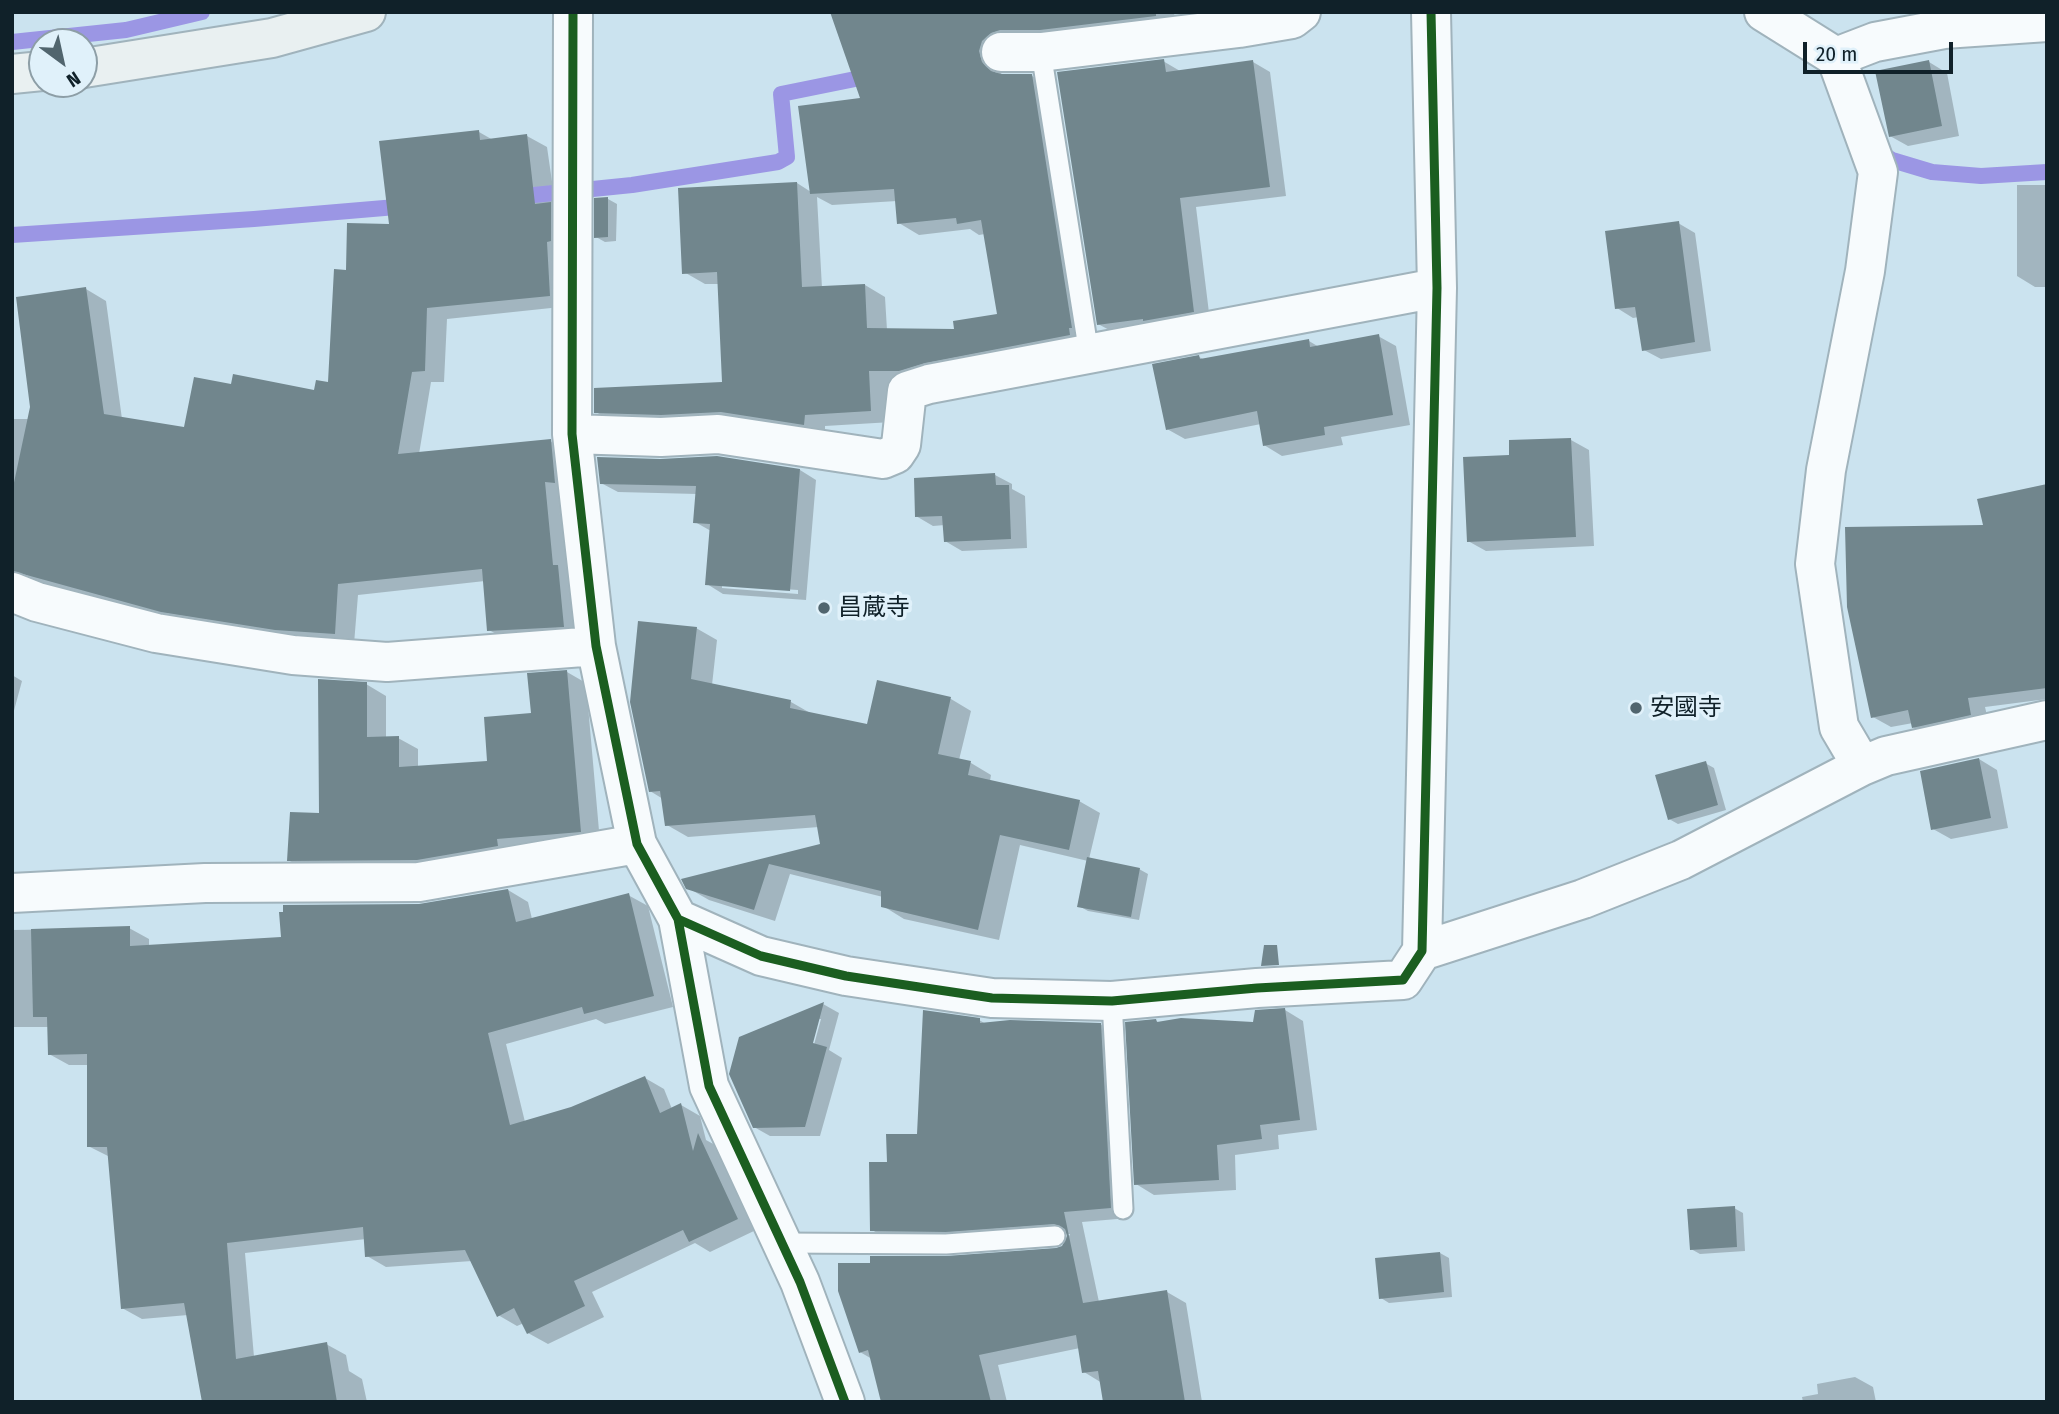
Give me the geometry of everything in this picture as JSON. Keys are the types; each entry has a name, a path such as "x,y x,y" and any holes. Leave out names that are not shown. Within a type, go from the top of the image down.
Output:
{"main road":[{"path":"98,66 271,38 366,12"}],"street":[{"path":"573,12 572,434 596,646 637,844 678,919 709,1086 800,1282 845,1402"},
{"path":"1002,52 1041,52 1239,28 1292,19 1300,12"},
{"path":"678,919 761,956 846,976 992,998 1112,1001 1257,988 1403,980 1422,951 1437,288 1431,12"},
{"path":"1764,12 1836,57 1878,173 1865,271 1826,470 1815,564 1839,727 1862,766"},
{"path":"1836,57 1875,43 1944,29 2047,22"},
{"path":"572,434 661,437 718,434 883,458 894,454 901,445 907,391 929,384 1437,288"},
{"path":"12,592 156,633 293,655 387,662 596,646"},
{"path":"1422,951 1583,899 1681,860 1886,756 2047,720"},
{"path":"12,893 205,883 419,882 637,844"}],"lane":[{"path":"1041,52 1089,354"},
{"path":"1112,1001 1124,1209"},
{"path":"782,1243 946,1244 1055,1236"}],"building":[{"path":"830,12 1156,12 1156,16 1040,30 1000,30 991,33 982,41 979,51 982,62 991,71 1001,74 1032,74 1072,328 1069,328 1070,335 925,363 899,371 869,371 871,411 805,415 804,425 721,412 661,415 594,413 594,388 722,382 717,272 682,274 678,188 797,182 802,287 865,284 867,328 954,329 953,321 997,314 981,220 957,224 956,218 897,224 894,189 810,194 798,106 860,98"},
{"path":"1164,59 1166,72 1253,60 1270,187 1180,198 1194,312 1143,321 1097,325 1057,72"},
{"path":"1929,60 1942,126 1889,137 1875,71"},
{"path":"479,130 480,140 527,134 535,204 551,202 551,241 547,242 550,296 427,308 425,371 412,372 398,454 551,439 555,483 545,482 553,565 558,565 564,627 487,631 482,569 338,584 335,634 275,630 161,612 12,571 12,492 30,407 16,297 86,287 104,414 184,427 194,377 231,384 233,374 314,390 316,380 328,382 334,269 346,270 347,223 389,224 379,141"},
{"path":"608,197 608,237 594,238 594,198"},
{"path":"1679,221 1695,342 1642,351 1635,307 1615,309 1605,231"},
{"path":"1379,334 1393,415 1324,427 1325,435 1263,446 1257,411 1166,430 1152,364 1199,355 1200,359 1309,339 1310,347"},
{"path":"1571,438 1576,537 1467,542 1463,457 1509,455 1509,440"},
{"path":"717,456 800,469 790,591 705,585 710,524 693,523 696,486 600,484 597,457 660,459"},
{"path":"995,473 996,485 1009,485 1011,539 944,542 942,516 915,517 914,478"},
{"path":"2047,484 2047,688 1968,698 1971,715 1912,728 1908,710 1871,718 1847,607 1845,527 1983,525 1977,499"},
{"path":"638,621 697,627 691,679 791,700 790,708 867,724 877,680 951,697 938,754 971,761 968,775 1080,800 1069,850 1000,835 978,930 881,907 881,891 769,864 754,910 686,889 681,879 820,844 815,815 665,826 660,791 649,792 630,702"},
{"path":"567,670 581,832 497,839 498,846 417,860 287,861 290,812 319,813 318,679 367,682 367,737 399,736 399,767 487,761 484,717 531,713 527,673"},
{"path":"1979,758 1991,818 1931,830 1920,771"},
{"path":"1706,761 1718,805 1668,820 1655,775"},
{"path":"1087,857 1140,868 1131,917 1077,907"},
{"path":"508,889 516,922 629,893 654,996 584,1014 582,1007 488,1033 510,1125 571,1107 645,1076 660,1113 681,1103 693,1151 698,1133 738,1219 689,1242 683,1230 574,1281 585,1306 527,1334 514,1308 497,1317 465,1250 365,1257 363,1227 227,1243 236,1359 327,1342 337,1402 202,1402 184,1303 121,1309 107,1147 87,1147 87,1054 48,1055 47,1017 33,1017 31,929 130,926 130,946 281,937 279,912 283,912 283,905 419,904"},
{"path":"1264,945 1277,945 1279,965 1261,966"},
{"path":"824,1002 813,1043 827,1047 805,1127 753,1128 729,1074 739,1037"},
{"path":"1285,1008 1300,1120 1260,1125 1262,1139 1217,1145 1219,1180 1134,1185 1125,1022 1156,1019 1157,1022 1181,1018 1253,1022 1255,1010"},
{"path":"923,1010 980,1018 980,1023 1010,1020 1101,1023 1111,1208 1064,1212 1083,1303 1167,1290 1185,1402 1103,1402 1098,1371 1082,1373 1076,1335 979,1355 991,1402 881,1402 868,1350 859,1353 838,1291 838,1263 870,1263 870,1256 946,1256 1056,1248 1062,1246 1067,1236 1065,1229 1054,1224 946,1232 870,1231 869,1162 887,1162 886,1134 917,1134"},
{"path":"1735,1206 1737,1247 1690,1250 1687,1209"},
{"path":"1440,1252 1444,1292 1379,1299 1375,1258"}],"waterway":[{"path":"12,42 126,30 202,12"},
{"path":"514,197 632,185 778,162 787,157 781,94 875,75"},
{"path":"1878,151 1892,160 1932,172 1981,176 2047,172"},
{"path":"12,235 408,206"}],"cycle path":[{"path":"573,12 572,434 596,646 637,844 678,919 709,1086 800,1282 845,1402"},
{"path":"678,919 761,956 846,976 992,998 1112,1001 1257,988 1403,980 1422,951 1437,288 1431,12"}],"place":[{"name":"昌蔵寺","path":"824,608"},
{"name":"安國寺","path":"1636,708"}]}
